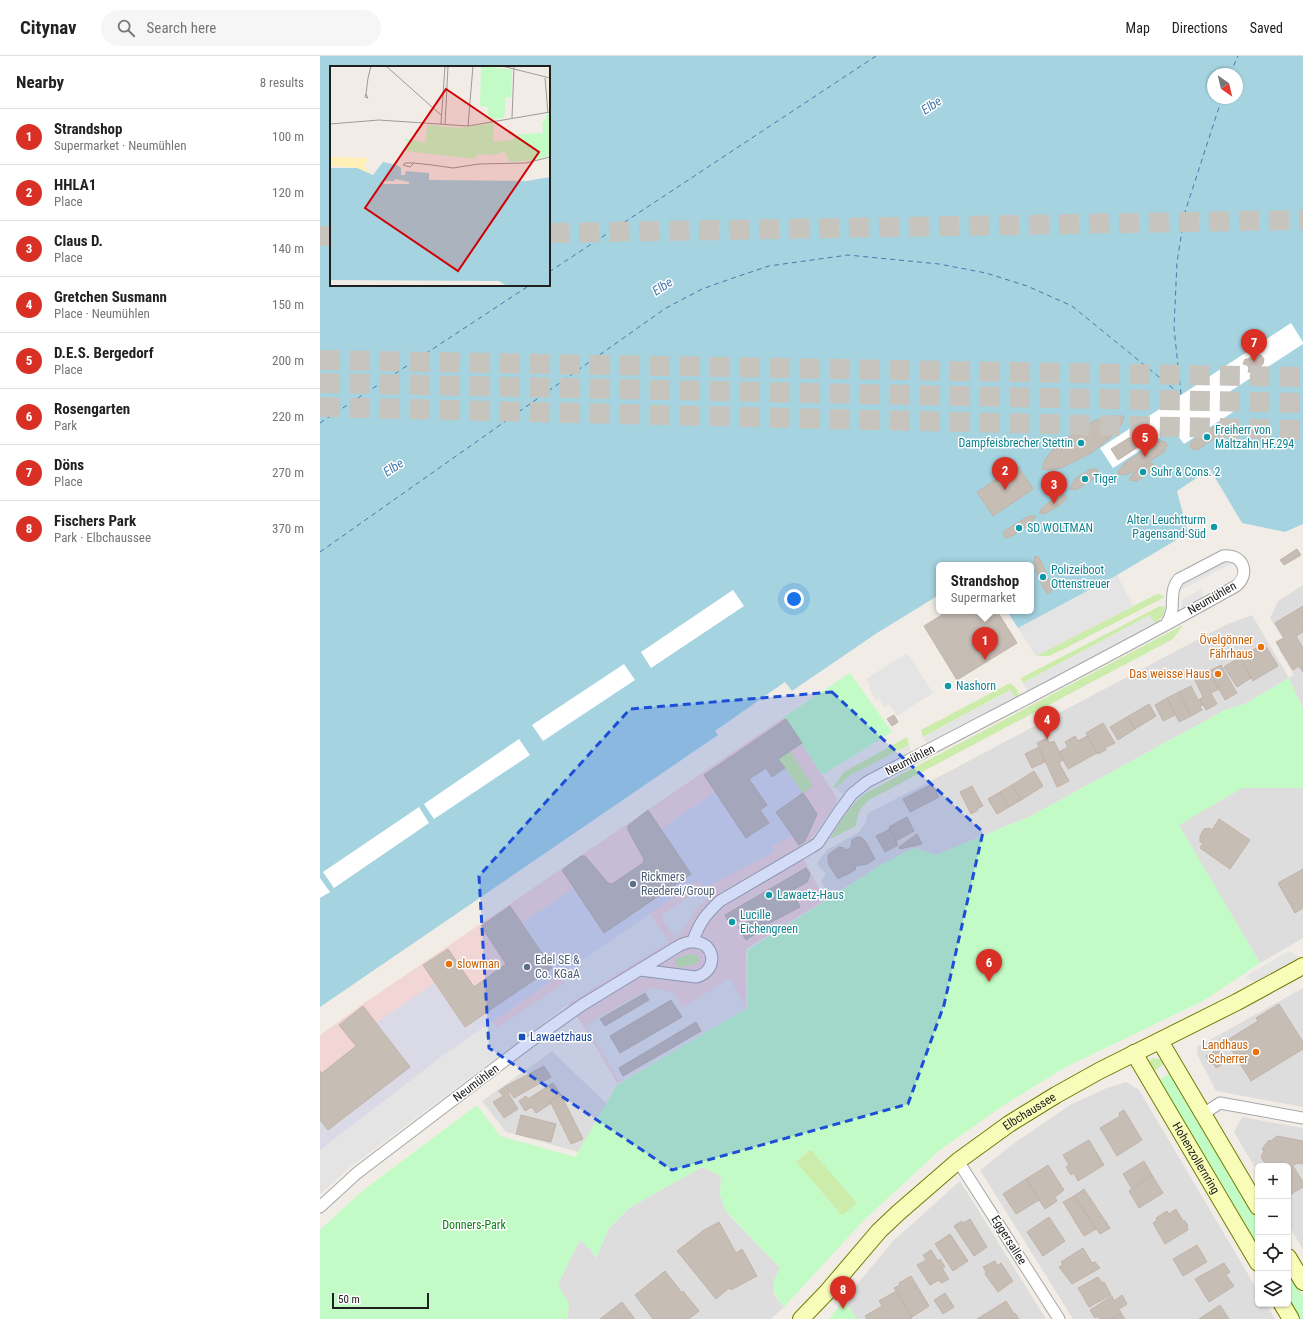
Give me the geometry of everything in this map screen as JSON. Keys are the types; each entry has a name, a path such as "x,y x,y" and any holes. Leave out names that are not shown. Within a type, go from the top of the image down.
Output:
{"main road":[{"name":"Elbchaussee","path":"801,1319 827,1292 893,1217 958,1161 1009,1124 1086,1078 1237,1002 1303,966"},
{"path":"1160,1041 1255,1202"},
{"name":"Hohenzollernring","path":"1134,1053 1255,1258"},
{"path":"1291,1262 1303,1282"},
{"path":"1284,1307 1291,1319"}],"street":[{"name":"Neumühlen","path":"320,1207 357,1173 528,1043 582,1005 677,946 693,941 701,921 720,902 803,854 818,843 852,794 867,782 1166,625 1239,584 1244,572 1243,566 1239,560 1231,555 1223,556 1180,579 1175,584 1173,590 1172,610 1166,625"},
{"path":"640,970 696,977 701,976 710,969 712,957 708,948 703,944 693,941"},
{"path":"1202,1114 1220,1103 1303,1118"},
{"name":"Eggersallee","path":"958,1161 1059,1319"}],"highlighted area":[{"path":"832,692 983,832 944,1005 908,1104 672,1170 489,1048 479,876 630,709"}],"shaded area":[{"path":"1224,560 1234,562 1179,591 1182,582"},
{"path":"1117,575 1133,606 1036,656 1018,628"},
{"path":"1303,585 1303,709 1289,678 1294,675 1279,650 1282,638 1270,618 1278,601"},
{"path":"1203,588 1202,599 1181,611 1182,600"},
{"path":"1150,615 1155,624 1028,692 1023,683"},
{"path":"1252,615 1289,678 1245,704 1225,710 1031,816 936,855 914,848 883,864 830,897 821,881 826,874 817,863 827,850 859,832 866,822 867,815 870,812 1225,625"},
{"path":"907,653 933,693 897,716 889,704 884,707 879,699 876,700 866,679"},
{"path":"1011,690 1015,698 928,745 923,737"},
{"path":"784,717 837,798 837,802 801,854 825,900 746,949 746,1008 617,1083 584,1027 568,1004 350,1167 320,1194 320,1035 363,1004"},
{"path":"909,745 912,753 854,784 842,794 836,788 849,776"},
{"path":"766,768 772,777 785,768 803,793 776,812 793,836 771,846 775,852 704,888 699,880 442,1056 320,1150 320,1120 328,1130 376,1023 434,983 465,1027 552,968 522,923 574,888 604,933 691,874 661,829 715,792 746,838 769,823 760,810 767,805 749,779"},
{"path":"1242,788 1303,788 1303,938 1260,963 1178,825"},
{"path":"708,886 712,894 696,909 682,931 675,938 661,916 697,891"},
{"path":"650,914 669,942 568,1004 350,1167 320,1194 320,1150 442,1056 492,1020 497,1028 565,983 559,975"},
{"path":"1289,951 1299,957 1255,982 1246,978 1249,974"},
{"path":"730,978 746,1008 620,1082 586,1025 650,988 673,992 682,1008"},
{"path":"1303,988 1303,1107 1216,1091 1198,1056 1197,1047"},
{"path":"552,1051 607,1104 578,1152 506,1132 482,1101"},
{"path":"1126,1082 1139,1090 1255,1286 1255,1307 1268,1307 1275,1319 1073,1319 980,1170 1013,1144 1070,1105 1107,1088"},
{"path":"1242,1117 1303,1128 1303,1250 1291,1229 1291,1163 1255,1163 1255,1168 1234,1132"},
{"path":"702,1167 721,1176 720,1195 730,1216 780,1268 774,1281 774,1295 784,1307 771,1319 567,1319 569,1304 558,1285 580,1240 591,1250 596,1258 609,1228 629,1208"},
{"path":"960,1181 1046,1319 857,1319 844,1300 893,1241"}],"green space":[{"path":"1159,594 1165,597 1049,656 1036,656 1155,595"},
{"path":"1160,606 1165,607 1163,616 1155,624 1150,615 1023,683 1021,678"},
{"path":"1183,625 1173,639 869,800 863,805 857,818 856,826 830,839 850,808 866,793"},
{"path":"850,673 892,732 822,775 784,717"},
{"name":"Donners-Park","path":"1289,678 1303,709 1303,788 1242,788 1179,825 1260,963 1203,1001 1066,1067 1004,1105 940,1150 863,1221 784,1307 776,1296 773,1288 780,1268 725,1210 720,1195 721,1176 702,1167 629,1208 609,1228 596,1258 591,1250 580,1240 558,1285 569,1304 567,1319 320,1319 320,1230 362,1191 477,1105 500,1136 575,1157 617,1085 747,1008 748,950 883,864 914,848 936,855 1031,816 1225,710 1245,704","holes":["810,1149 857,1203 842,1216 796,1162"]},
{"path":"1010,683 1016,688 1020,696 1015,698 1010,690 923,737 921,730"},
{"path":"907,737 909,745 849,776 836,788 833,788 844,772"},
{"path":"790,751 813,786 803,793 778,759"},
{"path":"692,954 697,955 699,960 697,964 679,967 675,964 677,958"},
{"path":"1152,1058 1160,1059 1166,1062 1152,1073 1147,1064"},
{"path":"1171,1072 1255,1215 1255,1246 1158,1081"},
{"path":"811,1149 857,1203 842,1216 796,1162"},
{"path":"1291,1276 1303,1296 1303,1319 1298,1319 1291,1307"},
{"path":"844,1300 857,1319 829,1319"}],"water":[{"name":"Elbe","path":"320,56 1303,56 1303,524 1285,532 1242,523 1210,469 1177,491 1188,533 1117,575 1018,628 1009,614 1034,614 1034,562 936,562 936,597 877,633 792,691 785,682 715,731 718,735 320,1007"}],"pier":[{"path":"1291,323 1303,344 1223,396 1233,412 1184,444 1173,429 1113,468 1100,448"},
{"path":"733,590 744,606 651,668 641,652"},
{"path":"624,664 635,680 543,741 532,725"},
{"path":"519,739 530,755 434,819 424,804"},
{"path":"419,807 429,823 334,888 323,872"},
{"path":"320,878 330,892 320,898"}],"building":[{"path":"1256,354 1261,355 1264,359 1263,364 1254,372 1248,372 1249,368 1247,365 1243,364 1245,359 1248,359"},
{"name":"Dampfeisbrecher Stettin","path":"1114,416 1124,416 1122,424 1108,440 1091,453 1063,467 1052,470 1042,469 1045,460 1063,441 1094,421"},
{"name":"Freiherr von Maltzahn HF.294","path":"1218,424 1227,424 1227,428 1224,432 1197,450 1190,447 1191,442"},
{"path":"1132,436 1138,447 1118,460 1111,449"},
{"path":"1157,442 1165,442 1167,445 1164,452 1133,472 1124,475 1118,474 1119,470 1126,462"},
{"name":"Suhr & Cons. 2","path":"1149,463 1152,463 1155,466 1154,469 1137,481 1130,480 1133,474"},
{"path":"1017,465 1033,489 993,516 977,492"},
{"name":"Tiger","path":"1091,469 1098,470 1098,474 1081,487 1075,490 1070,489 1075,479"},
{"path":"1065,495 1067,498 1060,505 1044,514 1039,513 1048,503"},
{"name":"SD WOLTMAN","path":"1029,516 1036,516 1029,525 1010,537 1005,537 1003,534 1006,530"},
{"name":"Alter Leuchtturm Pagensand-Süd","path":"1214,523 1217,524 1217,528 1214,531 1210,529 1210,525"},
{"path":"1297,549 1301,555 1284,565 1280,560"},
{"name":"Polizeiboot Ottenstreuer","path":"1035,556 1039,558 1043,565 1052,588 1050,593 1047,593 1044,589 1037,573 1034,562"},
{"path":"1303,606 1303,632 1296,636 1303,648 1303,672 1299,666 1293,670 1276,642 1284,638 1275,623"},
{"path":"943,614 999,614 1017,643 957,680 924,626"},
{"path":"1264,643 1278,666 1253,681 1238,654 1246,649 1248,653"},
{"path":"1240,657 1251,678 1237,687 1224,667"},
{"path":"1221,665 1237,693 1225,700 1209,671"},
{"path":"1208,670 1219,689 1211,693 1217,704 1206,710 1200,699 1203,697 1194,678"},
{"path":"1191,686 1198,700 1200,699 1203,705 1200,706 1202,710 1191,716 1179,692"},
{"path":"1179,692 1191,716 1179,722 1167,698"},
{"path":"1167,698 1175,715 1163,721 1155,705"},
{"path":"1149,704 1156,716 1135,729 1127,717"},
{"path":"894,715 898,722 892,726 887,719"},
{"path":"1127,717 1135,729 1118,740 1110,727"},
{"path":"786,719 802,743 778,759 785,768 772,777 766,768 749,779 767,805 760,810 769,823 746,838 704,775"},
{"path":"1103,723 1115,743 1105,748 1106,750 1098,754 1086,733"},
{"path":"1075,736 1078,741 1087,736 1097,753 1068,769 1059,752 1068,747 1065,742"},
{"path":"1047,738 1049,743 1054,741 1063,760 1059,763 1069,781 1057,787 1037,743"},
{"path":"1039,747 1045,762 1032,768 1025,754"},
{"path":"1034,771 1043,786 1021,800 1012,785"},
{"path":"932,784 939,797 910,812 903,799"},
{"path":"1012,785 1021,800 1009,807 1000,792"},
{"path":"972,786 983,806 971,814 960,792"},
{"path":"1000,792 1009,807 997,814 988,799"},
{"path":"803,793 817,814 805,841 799,845 776,812"},
{"path":"648,810 691,874 604,933 562,870 581,856 585,856 608,883 612,884 643,863 644,859 628,830 628,826"},
{"path":"907,817 914,831 896,841 889,827"},
{"path":"1219,819 1250,840 1230,869 1200,848 1203,843 1200,842 1200,836 1204,829 1210,828 1212,830"},
{"path":"890,829 898,845 885,852 876,836"},
{"path":"917,834 922,844 900,849 899,847"},
{"path":"857,837 861,837 866,842 875,859 867,864 856,866 856,869 838,879 829,865 828,855 839,847 846,850 851,847 852,840"},
{"path":"806,868 810,874 807,882 781,897 784,902 795,896 800,907 760,928 761,930 746,940 738,927 749,921 746,917 736,922 728,921 725,915"},
{"path":"1303,869 1303,908 1295,913 1278,883"},
{"name":"Edel SE & Co. KGaA","path":"510,906 552,968 465,1027 423,965 448,949 474,987 506,964 481,926"},
{"path":"645,993 649,1000 605,1026 600,1019"},
{"path":"671,1000 682,1017 620,1053 610,1036"},
{"path":"1279,1004 1303,1042 1303,1049 1251,1081 1226,1041 1258,1021 1256,1018"},
{"path":"363,1006 410,1067 328,1130 320,1120 320,1071 322,1073 356,1046 339,1025"},
{"path":"696,1022 701,1031 623,1076 619,1068"},
{"path":"1218,1049 1223,1059 1221,1060 1223,1064 1216,1068 1214,1064 1211,1065 1206,1056"},
{"path":"544,1066 551,1077 514,1098 506,1086"},
{"path":"553,1083 561,1095 550,1101 550,1104 536,1113 532,1107 525,1111 519,1101 526,1096 528,1099"},
{"path":"506,1086 510,1092 508,1093 518,1109 504,1118 493,1102 503,1096 499,1091"},
{"path":"561,1095 583,1139 571,1144 550,1101"},
{"path":"1124,1110 1142,1140 1117,1156 1100,1128 1120,1116 1119,1113"},
{"path":"521,1115 556,1124 551,1142 516,1134"},
{"path":"1277,1136 1303,1141 1303,1164 1297,1163 1293,1166 1303,1182 1303,1187 1291,1194 1291,1163 1265,1163 1261,1157 1264,1151 1262,1149 1269,1140 1271,1141"},
{"path":"1089,1140 1104,1165 1078,1181 1074,1173 1071,1175 1066,1167 1069,1165 1063,1155"},
{"path":"1144,1161 1152,1175 1132,1189 1123,1174"},
{"path":"1048,1165 1064,1190 1055,1197 1057,1201 1045,1209 1026,1179"},
{"path":"1152,1175 1163,1193 1139,1208 1129,1191"},
{"path":"1026,1179 1039,1200 1016,1214 1003,1194"},
{"path":"1084,1189 1110,1228 1100,1234 1074,1196"},
{"path":"1074,1196 1096,1229 1084,1236 1063,1202"},
{"path":"1176,1209 1183,1221 1185,1221 1188,1226 1188,1230 1165,1244 1153,1223 1157,1220 1156,1218 1167,1211 1169,1214"},
{"path":"1049,1217 1065,1241 1043,1256 1027,1232"},
{"path":"970,1219 987,1247 974,1256 954,1226 962,1221 963,1223"},
{"path":"719,1222 736,1253 742,1249 757,1276 731,1290 729,1288 716,1299 677,1251 704,1230"},
{"path":"950,1234 968,1261 953,1271 935,1244"},
{"path":"1197,1245 1207,1262 1183,1276 1173,1259"},
{"path":"1083,1248 1092,1263 1095,1262 1100,1268 1072,1284 1059,1267 1063,1265 1061,1262"},
{"path":"931,1250 938,1261 940,1259 945,1267 942,1268 949,1279 941,1283 939,1280 930,1285 917,1265 926,1260 923,1255"},
{"path":"995,1261 997,1266 1001,1263 1013,1281 998,1292 985,1274 986,1272 983,1267"},
{"path":"1224,1263 1230,1272 1226,1275 1234,1286 1209,1302 1195,1279"},
{"path":"665,1271 682,1293 683,1291 699,1311 689,1319 653,1319 635,1295"},
{"path":"911,1276 929,1306 912,1317 894,1288 900,1285 899,1283"},
{"path":"1098,1277 1102,1283 1104,1282 1111,1295 1089,1307 1078,1288"},
{"path":"896,1291 912,1318 867,1319 865,1316 882,1306 879,1301"},
{"path":"945,1293 954,1307 943,1314 934,1300"},
{"path":"1122,1295 1127,1304 1119,1309 1121,1313 1111,1319 1099,1319 1098,1316 1095,1318 1090,1310 1112,1296 1114,1301"},
{"path":"1006,1301 1019,1319 977,1319"},
{"path":"622,1302 635,1319 600,1319"},
{"path":"1220,1305 1229,1319 1199,1319"},
{"path":"1121,1313 1125,1319 1111,1319"}],"ferry route":[{"path":"550,271 876,56"},
{"path":"1233,68 1238,56"},
{"path":"1181,394 1174,328 1177,262 1185,212 1220,104"},
{"path":"320,552 666,308 702,289 769,266 848,255 939,264 986,273 1027,286 1072,306 1181,395"},
{"path":"320,423 528,286"}],"tunnel":[{"path":"550,233 1303,220"},
{"path":"320,236 330,236"},
{"path":"320,360 1303,377"},
{"path":"320,383 1303,403"},
{"path":"320,407 1303,430"}],"place":[{"name":"Döns","path":"1254,362"},
{"name":"Freiherr von Maltzahn HF.294","path":"1207,437"},
{"name":"Dampfeisbrecher Stettin","path":"1081,443"},
{"name":"D.E.S. Bergedorf","path":"1145,457"},
{"name":"Suhr & Cons. 2","path":"1143,472"},
{"name":"Tiger","path":"1085,479"},
{"name":"HHLA1","path":"1005,490"},
{"name":"Claus D.","path":"1054,504"},
{"name":"Alter Leuchtturm Pagensand-Süd","path":"1214,527"},
{"name":"SD WOLTMAN","path":"1019,528"},
{"name":"Polizeiboot Ottenstreuer","path":"1043,577"},
{"name":"Övelgönner Fährhaus","path":"1261,647"},
{"name":"Strandshop","path":"985,660"},
{"name":"Das weisse Haus","path":"1218,674"},
{"name":"Nashorn","path":"948,686"},
{"name":"Gretchen Susmann","path":"1047,739"},
{"name":"Rickmers Reederei/Group","path":"633,884"},
{"name":"Lawaetz-Haus","path":"769,895"},
{"name":"Lucille Eichengreen","path":"732,922"},
{"name":"slowman","path":"449,964"},
{"name":"Edel SE & Co. KGaA","path":"527,967"},
{"name":"Rosengarten","path":"989,982"},
{"name":"Lawaetzhaus","path":"522,1037"},
{"name":"Landhaus Scherrer","path":"1256,1052"},
{"name":"Fischers Park","path":"843,1309"}]}
